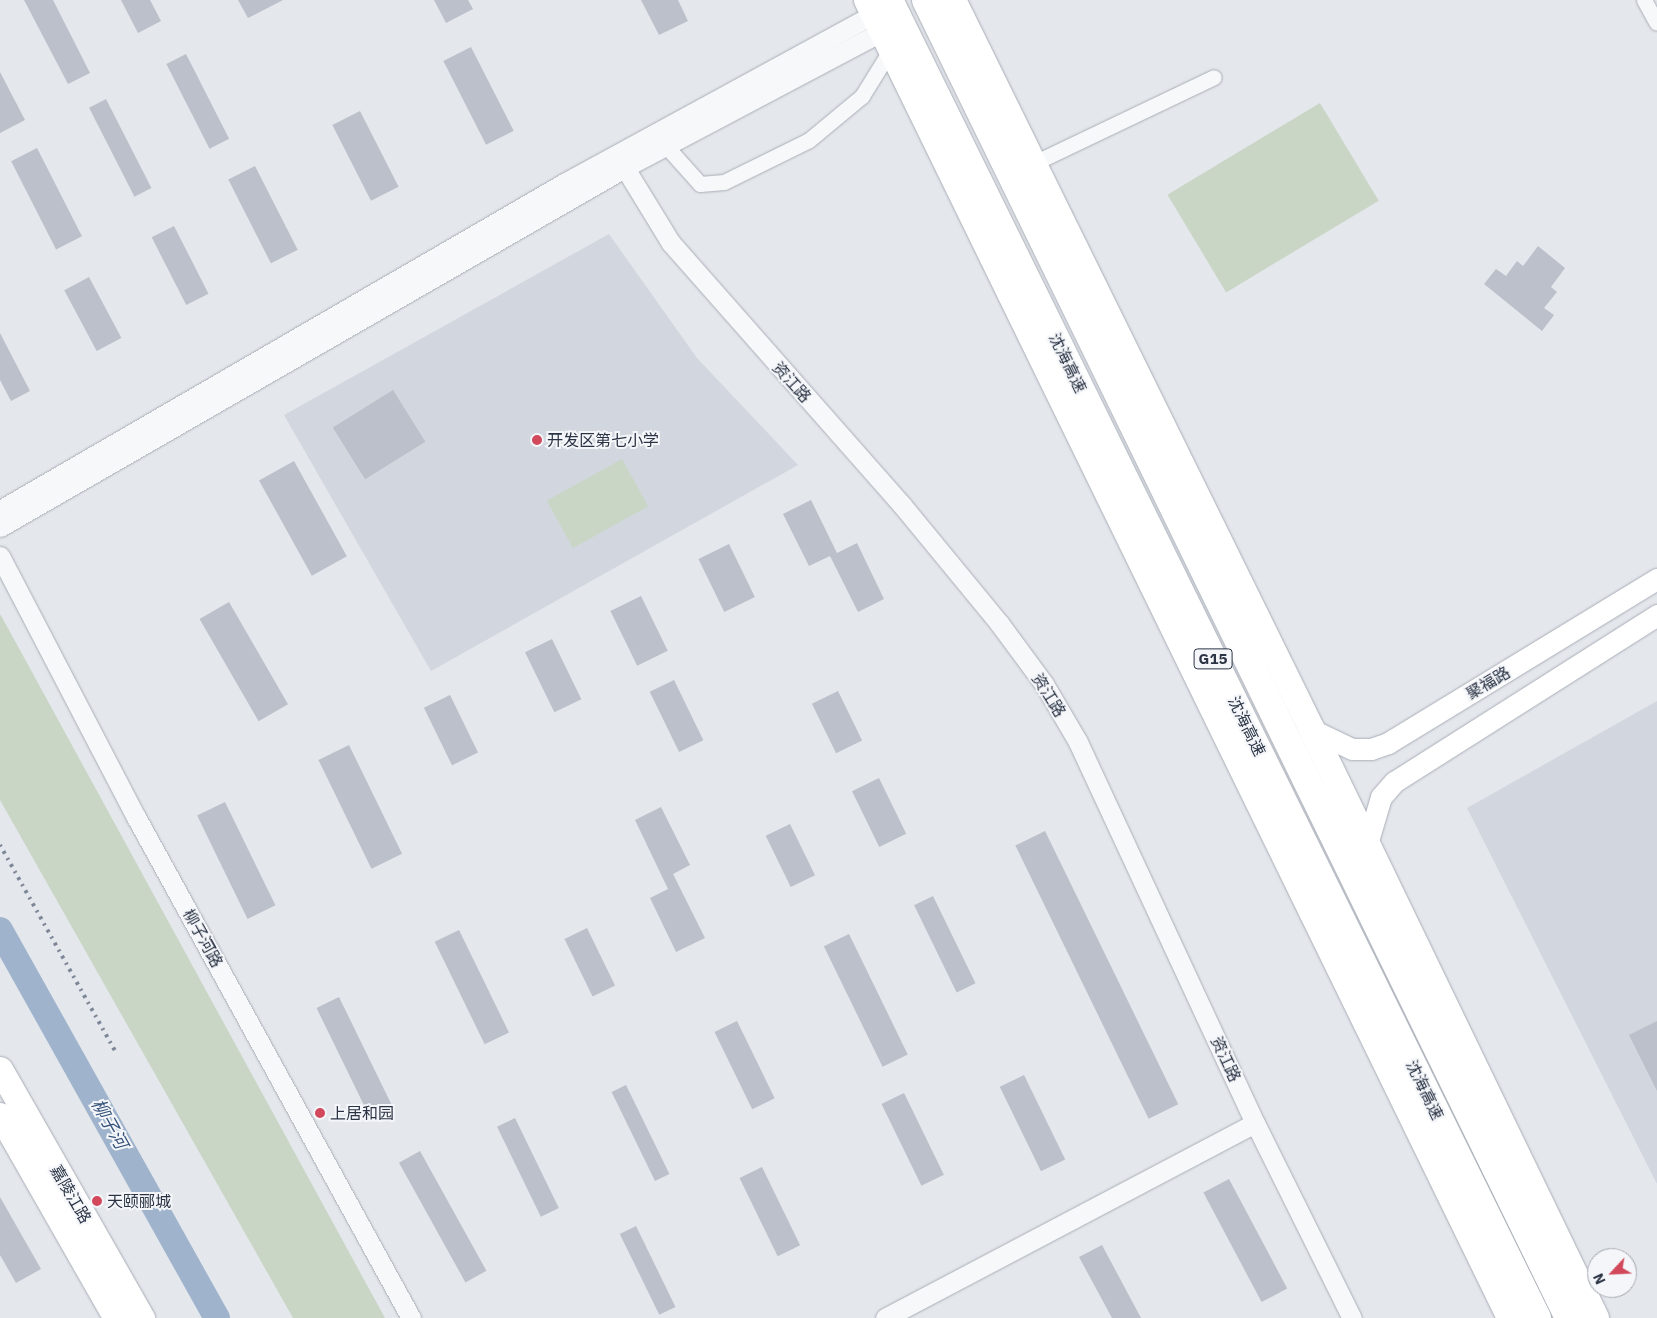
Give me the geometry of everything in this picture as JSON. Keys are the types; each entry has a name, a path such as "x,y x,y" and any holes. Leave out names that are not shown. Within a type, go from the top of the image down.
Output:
{"highway":[{"name":"沈海高速","path":"926,0 1569,1318"},
{"path":"953,0 1312,730 1596,1318"},
{"name":"沈海高速","path":"881,19 1537,1318"},
{"path":"881,19 1510,1318"}],"main road":[{"name":"聚福路","path":"1312,730 1352,749 1371,749 1388,743 1657,579"},
{"name":"聚福路","path":"1367,844 1381,797 1394,782 1657,614"},
{"name":"嘉陵江路","path":"0,1069 142,1318"},
{"name":"嘉陵江路","path":"0,1115 116,1318"}],"street":[{"path":"1644,0 1657,22"},
{"path":"666,146 700,184 724,182 809,140 862,96 881,19"},
{"path":"0,527 622,161 666,146 881,19"},
{"path":"0,510 622,161 881,19"},
{"path":"1034,163 1214,77"},
{"name":"资江路","path":"622,161 670,243 902,505 1000,622 1044,684 1078,742 1255,1123 1352,1318"},
{"name":"柳子河路","path":"0,556 136,817 410,1318"},
{"path":"885,1318 1255,1123"}],"shaded area":[{"name":"开发区第七小学","path":"609,234 697,358 798,465 431,671 284,415"},
{"path":"1657,701 1657,1184 1467,808"}],"green space":[{"path":"1320,103 1379,201 1226,292 1167,195"},
{"path":"622,459 648,506 573,548 547,501"},
{"path":"0,614 385,1318 293,1318 0,800"}],"building":[{"path":"24,0 53,0 90,73 68,84"},
{"path":"121,0 150,0 161,21 138,33"},
{"path":"238,0 283,0 248,18"},
{"path":"434,0 468,0 473,9 446,23"},
{"path":"641,0 678,0 688,21 659,35"},
{"path":"471,47 514,131 486,145 443,61"},
{"path":"186,54 229,139 210,149 166,64"},
{"path":"0,72 25,120 0,133"},
{"path":"106,99 151,188 134,197 89,108"},
{"path":"360,111 399,187 371,201 332,125"},
{"path":"37,148 82,236 56,249 11,161"},
{"path":"255,166 298,250 271,263 228,180"},
{"path":"174,226 209,294 186,305 152,237"},
{"path":"1538,246 1565,268 1551,287 1557,292 1544,308 1554,315 1542,331 1484,284 1496,269 1506,276 1517,261 1523,266"},
{"path":"89,277 121,338 97,351 64,290"},
{"path":"0,333 30,391 11,401 0,380"},
{"path":"393,390 425,442 365,479 333,428"},
{"path":"294,461 347,556 312,576 259,480"},
{"path":"811,500 837,553 857,543 884,599 858,612 830,556 809,566 783,514"},
{"path":"729,544 755,597 724,612 698,559"},
{"path":"641,596 668,651 637,666 610,611"},
{"path":"229,602 288,704 259,721 200,619"},
{"path":"552,639 581,699 554,712 525,652"},
{"path":"674,680 703,740 679,752 650,692"},
{"path":"838,691 862,740 836,753 812,704"},
{"path":"450,695 478,753 452,765 424,708"},
{"path":"349,745 402,854 371,869 318,760"},
{"path":"879,778 906,834 879,847 852,791"},
{"path":"225,802 275,905 248,919 197,816"},
{"path":"661,807 690,865 673,874 705,938 676,952 650,898 668,889 635,820"},
{"path":"790,824 815,875 791,887 766,836"},
{"path":"1045,831 1178,1104 1149,1119 1015,845"},
{"path":"933,896 976,983 957,992 914,905"},
{"path":"587,928 615,986 593,996 565,939"},
{"path":"459,930 509,1032 485,1044 435,942"},
{"path":"849,934 908,1054 883,1067 824,946"},
{"path":"339,997 392,1105 369,1116 317,1008"},
{"path":"737,1021 775,1098 752,1109 715,1032"},
{"path":"1657,1021 1657,1091 1629,1035"},
{"path":"1024,1075 1065,1159 1041,1171 1000,1087"},
{"path":"626,1085 669,1174 655,1181 612,1092"},
{"path":"904,1093 944,1175 921,1186 882,1104"},
{"path":"515,1118 559,1208 541,1217 497,1127"},
{"path":"420,1151 486,1271 465,1282 399,1163"},
{"path":"762,1167 800,1245 778,1256 740,1178"},
{"path":"1229,1179 1287,1288 1262,1302 1203,1193"},
{"path":"0,1197 41,1269 16,1283 0,1255"},
{"path":"636,1226 675,1307 659,1315 620,1234"},
{"path":"1102,1245 1141,1318 1112,1318 1079,1257"}],"waterway":[{"name":"柳子河","path":"0,930 217,1318"}],"railway":[{"path":"0,845 115,1051"}],"place":[{"name":"开发区第七小学","path":"537,440"},
{"name":"上居和园","path":"320,1113"},
{"name":"天颐郦城","path":"97,1201"}]}
